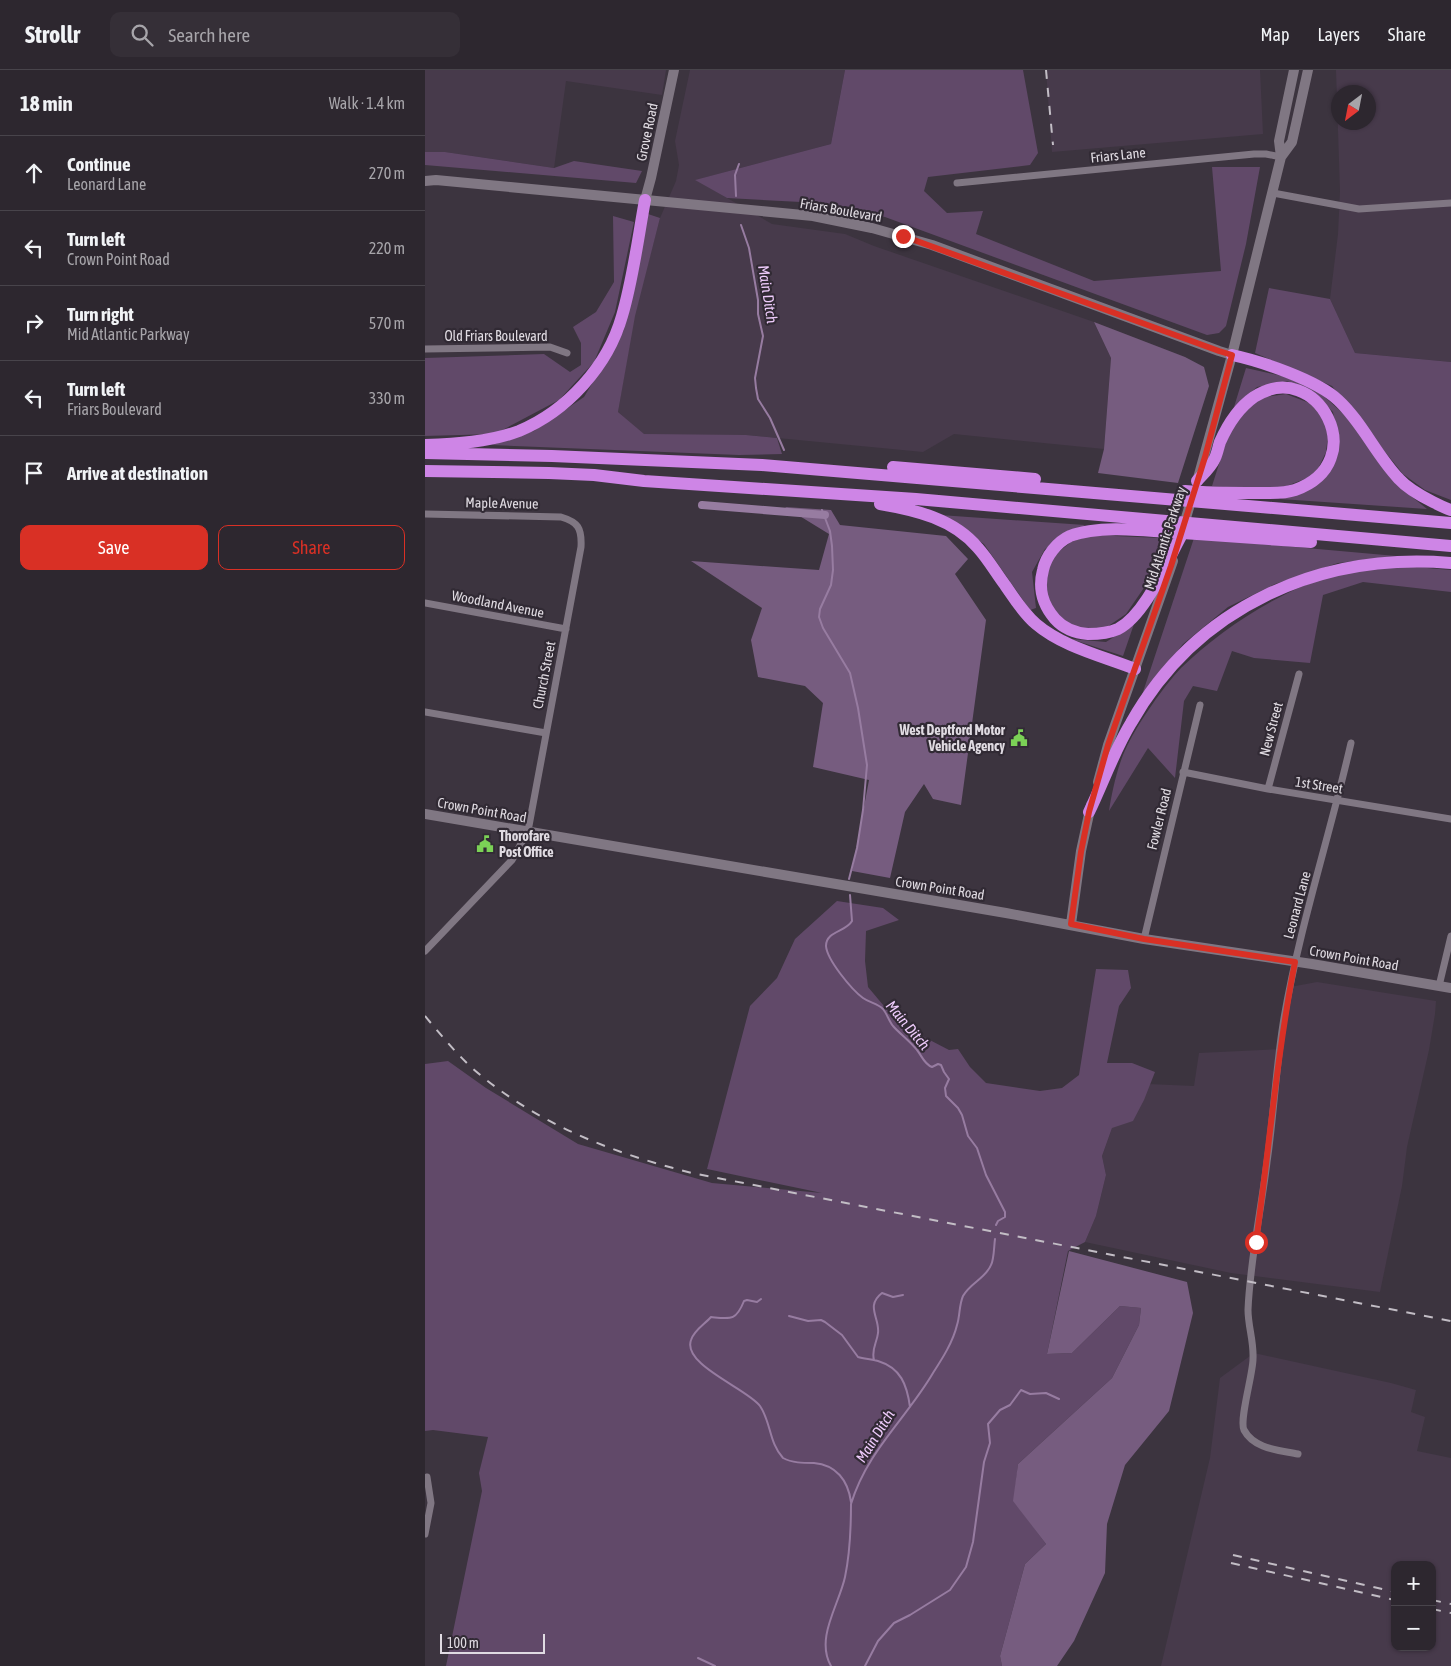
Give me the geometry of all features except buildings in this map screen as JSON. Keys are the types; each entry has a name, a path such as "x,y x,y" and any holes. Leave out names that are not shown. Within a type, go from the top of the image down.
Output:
{"highway":[{"path":"425,445 477,440 518,431 545,417 572,397 596,370 611,343 622,316 645,200"},
{"path":"1232,355 1249,359 1324,389 1337,399 1355,419 1399,479 1418,495 1451,510"},
{"path":"808,468 835,463 1213,493 1273,493 1294,490 1313,481 1321,475 1328,465 1334,443 1333,428 1325,410 1310,396 1291,389 1271,390 1254,398 1237,411 1197,481"},
{"path":"425,454 668,460 808,468 1451,523"},
{"path":"425,471 593,475 644,481 916,499 1451,546"},
{"path":"644,481 691,491 873,503 900,507 938,519 967,536 979,548 1024,611 1035,623 1058,640 1135,669"},
{"path":"1181,536 1168,566 1145,602 1132,617 1117,629 1099,634 1079,633 1061,626 1049,611 1042,597 1040,580 1044,564 1052,550 1069,536 1093,531 1130,529 1451,553"},
{"path":"1089,812 1130,723 1145,700 1177,660 1223,620 1291,584 1339,569 1383,562 1451,564"}],"main road":[{"name":"Grove Road","path":"645,200 674,70"},
{"path":"1210,458 1232,355 1281,157 1279,141 1294,70"},
{"path":"1281,157 1292,142 1308,70"},
{"name":"Friars Boulevard","path":"425,181 455,182 813,216 903,236 1232,355"},
{"name":"Mid Atlantic Parkway","path":"1181,536 1197,481"},
{"name":"Mid Atlantic Parkway","path":"1071,924 1081,852 1089,812 1108,745 1168,566"},
{"name":"Crown Point Road","path":"425,814 1071,924 1144,939 1451,988"}],"street":[{"name":"Friars Lane","path":"957,183 1254,154 1281,157"},
{"path":"1273,193 1359,209 1451,203"},
{"name":"Old Friars Boulevard","path":"425,349 550,347 567,353"},
{"name":"Maple Avenue","path":"425,514 561,517 577,524"},
{"name":"Church Street","path":"425,951 512,860 528,831 581,547 581,534 577,524"},
{"name":"Woodland Avenue","path":"425,603 566,629"},
{"name":"New Street","path":"1268,789 1299,674"},
{"name":"Fowler Road","path":"1144,939 1199,705"},
{"path":"425,712 546,733"},
{"name":"Leonard Lane","path":"1298,1454 1257,1444 1250,1439 1243,1428 1244,1410 1253,1374 1254,1356 1248,1312 1250,1282 1268,1161 1284,1020 1295,962 1351,743"},
{"name":"1st Street","path":"1183,772 1268,789 1451,819"},
{"path":"1439,986 1451,936"},
{"path":"425,1534 431,1503 427,1477"}],"shaded area":[{"path":"425,70 666,70 662,95 566,81 554,168 445,152 425,152"},
{"path":"690,70 845,70 831,144 696,180 772,224 845,234 874,246 1094,322 1111,358 1104,449 954,434 923,452 746,435 644,435 618,412 634,316 660,218 676,181 679,165 675,141"},
{"path":"845,70 1023,70 1038,153 1030,165 928,177 924,191 947,213 983,211 976,234 1094,281 1221,271 1212,167 1260,167 1246,244 1226,326 1219,333 1207,335 885,217 801,202 727,198 695,180 831,144"},
{"path":"1046,70 1260,70 1263,134 1052,152"},
{"path":"1336,70 1451,70 1451,362 1355,353 1330,299 1338,234 1340,191 1338,130 1376,130 1376,85 1336,85"},
{"path":"425,152 445,152 554,168 574,161 642,171 636,183 425,165"},
{"path":"648,214 660,218 635,316 618,412 644,434 746,435 777,438 782,454 739,455 492,445 534,431 584,397 624,330"},
{"path":"613,216 634,222 615,312 594,362 559,400 495,434 425,436 425,358 544,354 570,372 581,365 581,343 573,327 596,312 614,282"},
{"path":"1269,288 1330,299 1355,353 1451,362 1451,500 1425,490 1403,474 1332,386 1255,353"},
{"path":"1094,322 1185,357 1204,367 1209,386 1178,483 1098,473 1104,449 1111,358"},
{"path":"1246,368 1282,376 1317,390 1348,418 1411,496 1427,509 1280,499 1308,489 1327,476 1337,459 1338,437 1333,412 1316,395 1287,381 1257,387 1234,407"},
{"path":"1286,394 1312,404 1329,425 1326,452 1315,475 1284,487 1265,490 1212,486 1226,442 1240,414 1265,397"},
{"path":"785,507 831,510 840,525 946,536 968,559 955,574 986,620 961,805 933,799 924,784 905,812 890,878 852,871 869,780 813,767 823,703 805,686 758,677 751,640 762,608 691,561 819,570 829,534"},
{"path":"940,515 1085,525 1045,549 1032,572 1036,608 1030,610 984,544"},
{"path":"1092,535 1161,538 1150,579 1126,614 1104,629 1073,627 1057,615 1046,596 1043,576 1056,554 1071,542"},
{"path":"1194,538 1396,556 1338,563 1275,584 1228,607 1183,644 1141,698"},
{"path":"1403,566 1451,570 1451,592 1363,582 1323,595 1310,663 1254,658 1232,651 1217,691 1193,686 1184,701 1175,778 1148,748 1109,811 1118,769 1138,726 1167,685 1197,653 1256,610 1299,588 1343,573"},
{"path":"1134,624 1123,656 1071,639 1106,642"},
{"path":"837,901 883,908 899,920 866,931 865,961 868,987 899,1024 949,1050 958,1049 970,1067 986,1083 1040,1091 1062,1088 1079,1075 1096,969 1128,970 1131,988 1119,1006 1107,1063 1132,1063 1155,1072 1133,1121 1112,1128 1102,1156 1106,1175 1096,1216 1085,1242 1068,1251 1047,1354 1072,1353 1120,1306 1141,1308 1139,1325 1112,1378 1018,1464 1014,1501 1046,1544 1025,1564 1000,1656 1002,1666 446,1666 482,1491 479,1473 488,1437 433,1430 425,1431 425,1064 448,1061 486,1088 578,1144 712,1183 822,1193 707,1169 750,1006 777,978 795,939"},
{"path":"1317,982 1436,1001 1429,1050 1407,1147 1402,1186 1380,1292 1231,1273 1085,1242 1096,1216 1106,1175 1102,1156 1112,1128 1148,1084 1194,1086 1199,1053 1283,1049 1290,987"},
{"path":"1069,1251 1187,1282 1193,1313 1169,1411 1125,1465 1107,1524 1105,1573 1074,1641 1057,1666 1002,1666 1000,1656 1025,1564 1046,1544 1013,1501 1018,1464 1112,1378 1139,1325 1141,1308 1120,1306 1072,1353 1047,1354"},
{"path":"1254,1353 1416,1390 1411,1412 1425,1417 1417,1451 1451,1458 1451,1666 1161,1666 1210,1458 1220,1378"}],"waterway":[{"name":"Main Ditch","path":"736,196 735,175 739,164"},
{"name":"Main Ditch","path":"741,225 749,248 763,336 755,378 758,399 770,418 784,450"},
{"path":"702,505 825,515"},
{"name":"Main Ditch","path":"822,510 830,531 833,570 831,585 820,609 819,617 823,628 850,673 858,708 867,765 863,810 857,848 849,879"},
{"name":"Main Ditch","path":"850,895 852,921 849,925 829,937 826,946 827,952 835,966 853,988 863,998 883,1009 893,1026 914,1047 927,1064 932,1067 938,1064 941,1065 949,1079 945,1088 946,1096 962,1115 968,1136 977,1148 986,1175 1005,1212 1005,1217 998,1221 996,1225"},
{"name":"Main Ditch","path":"831,1666 827,1655 827,1633 845,1577 850,1541 851,1504 858,1485 877,1451 922,1390 947,1350 958,1322 963,1296 989,1270 993,1260 995,1239"},
{"path":"874,1360 873,1353 878,1328 874,1303 882,1293 893,1297 903,1295"},
{"path":"761,1299 757,1302 744,1301 741,1308 732,1317 711,1317 692,1336 691,1349 696,1358 706,1367 753,1399 760,1406 764,1412 775,1446 783,1458 794,1462 822,1464 835,1470 844,1481 851,1502"},
{"path":"789,1316 808,1321 821,1320 825,1322 842,1335 858,1357 878,1361 892,1368 902,1378 910,1407"},
{"path":"865,1666 878,1641 894,1623 950,1590 966,1567 973,1542 984,1462 990,1443 988,1424 1000,1410 1010,1405 1021,1390 1030,1394 1046,1393 1059,1399"},
{"path":"698,1658 715,1666"}],"railway":[{"path":"1046,70 1053,145"},
{"path":"425,1016 471,1067 495,1087 521,1104 575,1134 662,1165 692,1173 1451,1321"},
{"path":"1233,1555 1391,1591"},
{"path":"1231,1563 1391,1599"},
{"path":"1436,1601 1451,1604"},
{"path":"1436,1610 1451,1613"}],"place":[{"name":"West Deptford Motor Vehicle Agency","path":"1019,738"},
{"name":"Thorofare Post Office","path":"485,844"}],"route":[{"path":"903,236 1232,355 1205,457 1171,566 1108,745 1089,812 1081,852 1071,924 1144,939 1295,962 1284,1020 1268,1161 1256,1242"}]}
